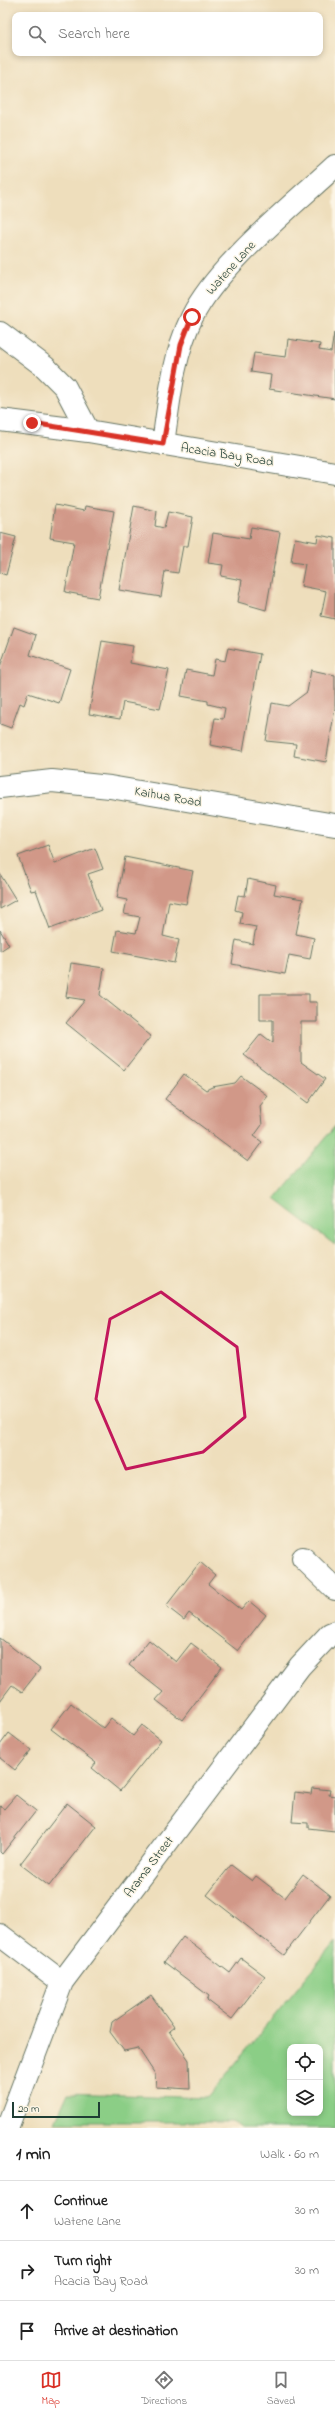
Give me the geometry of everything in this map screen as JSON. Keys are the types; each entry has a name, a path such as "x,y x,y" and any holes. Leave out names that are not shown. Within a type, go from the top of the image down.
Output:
{"street":[{"name":"Watene Lane","path":"163,444 180,353 192,317 210,288 242,254 335,166"},
{"path":"0,333 45,367 64,387 88,431"},
{"name":"Acacia Bay Road","path":"0,420 88,431 335,473"},
{"name":"Kaihua Road","path":"0,787 52,781 110,787 335,825"},
{"path":"303,1558 335,1589"},
{"name":"Arama Street","path":"6,2128 62,1982 300,1666 330,1634 335,1632"},
{"path":"0,1935 62,1982"}],"highlighted area":[{"path":"161,1292 237,1347 245,1417 203,1452 126,1469 96,1399 110,1319"}],"green space":[{"path":"335,1126 335,1245 275,1199"},
{"path":"335,1942 335,2128 240,2128 232,2122 55,2122 68,2093 207,2098"}],"building":[{"path":"334,333 335,399 269,389 271,375 251,372 254,353 286,357 288,339 320,344 319,350 331,352"},
{"path":"55,505 84,511 85,506 114,511 98,598 65,592 74,542 50,538"},
{"path":"134,506 157,511 155,526 164,528 168,512 193,517 188,546 183,546 178,573 165,571 161,597 119,590"},
{"path":"251,527 280,532 266,610 238,602 242,580 221,576 223,565 208,563 213,533 249,539"},
{"path":"0,533 16,537 6,575 0,573"},
{"path":"318,535 335,538 335,619 321,616 326,591 301,586 305,564 291,562 295,538 317,542"},
{"path":"14,627 36,635 30,655 70,669 59,703 28,693 24,705 20,703 11,728 0,724 0,667"},
{"path":"102,641 133,646 130,663 169,670 160,709 123,702 120,719 89,714"},
{"path":"228,648 260,654 243,751 210,745 215,718 223,719 225,708 208,704 208,701 181,696 186,670 212,675 215,659 225,661"},
{"path":"311,670 335,675 335,708 326,762 294,756 296,744 266,741 272,703 288,706 307,692"},
{"path":"48,845 55,864 95,848 103,869 88,874 101,910 50,929 36,890 31,891 18,856"},
{"path":"125,857 193,871 186,904 169,901 163,936 179,940 174,963 113,951 117,930 136,933 140,917 124,914 127,900 117,898"},
{"path":"0,874 16,900 0,909"},
{"path":"248,879 276,885 274,894 303,899 296,934 314,938 310,959 289,955 285,974 232,964 236,940 253,944 256,927 240,924 242,912 235,910 238,895 245,896"},
{"path":"0,930 9,945 0,951"},
{"path":"71,963 104,968 100,995 151,1036 124,1070 66,1023 85,1000 66,997"},
{"path":"260,994 309,994 309,1002 317,1002 317,1022 301,1022 301,1062 325,1079 308,1103 244,1055 261,1034 273,1043 273,1020 260,1020"},
{"path":"184,1074 206,1090 212,1087 235,1083 241,1076 268,1096 260,1106 262,1125 254,1136 262,1142 248,1161 165,1099"},
{"path":"200,1562 215,1575 208,1584 241,1610 249,1601 266,1615 238,1651 189,1613 184,1620 166,1606"},
{"path":"0,1638 40,1669 22,1692 12,1685 0,1701"},
{"path":"149,1640 176,1662 191,1643 222,1667 182,1720 156,1700 163,1692 129,1665"},
{"path":"71,1703 103,1728 111,1718 133,1736 142,1725 161,1740 120,1791 92,1768 96,1763 51,1729"},
{"path":"9,1733 31,1750 15,1770 0,1758 0,1745"},
{"path":"312,1788 330,1790 329,1795 335,1796 335,1831 308,1828 308,1823 292,1822 295,1792 311,1794"},
{"path":"16,1795 36,1811 2,1854 0,1852 0,1806 4,1809"},
{"path":"67,1803 96,1826 49,1886 20,1864"},
{"path":"231,1865 252,1881 256,1876 285,1898 303,1874 330,1895 284,1955 207,1895"},
{"path":"183,1937 230,1973 241,1958 265,1976 232,2019 207,2000 209,1996 164,1962"},
{"path":"151,1995 174,2027 169,2031 189,2060 190,2089 156,2087 155,2074 138,2048 124,2051 110,2032 112,2022"}],"route":[{"path":"32,423 163,444 174,375 181,345 192,317"}]}
